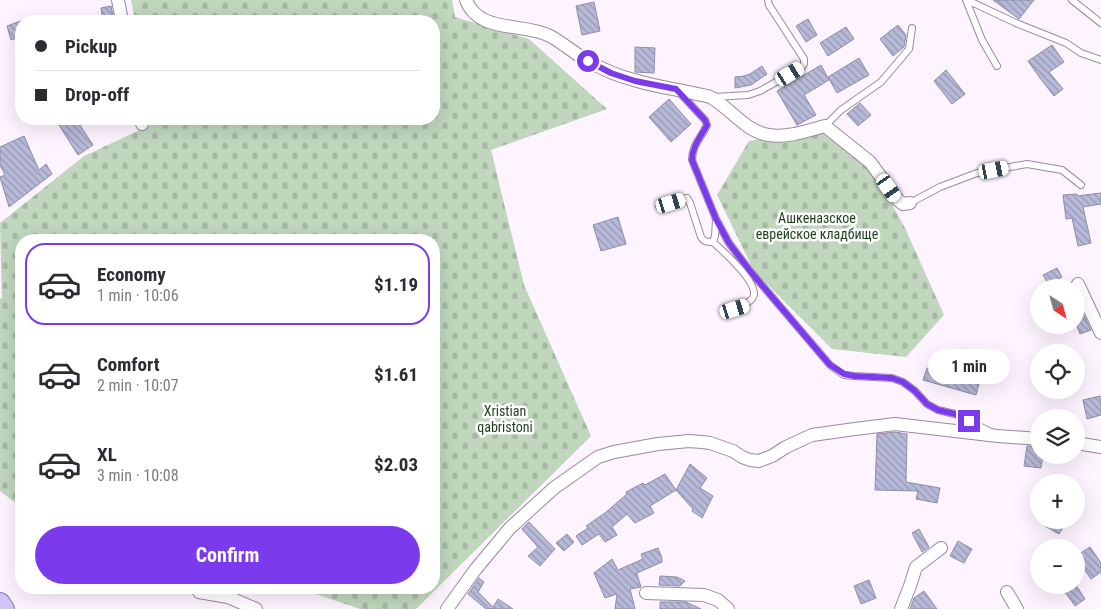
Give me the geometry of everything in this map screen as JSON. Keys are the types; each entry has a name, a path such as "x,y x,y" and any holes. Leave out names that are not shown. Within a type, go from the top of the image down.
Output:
{"main road":[{"path":"0,603 4,609"}],"street":[{"path":"118,0 121,15"},
{"path":"466,0 470,10 494,24 536,31 549,36 611,73 635,81 711,97 759,133 770,136 787,136 825,126 870,162 898,200 904,204 910,203"},
{"path":"1085,299 1101,333"},
{"path":"447,609 475,570 510,528 554,488 598,457 614,452 658,444 696,441 710,443 733,451 750,460 759,461 812,435 895,424 1030,438"},
{"path":"1085,444 1101,447"},
{"path":"901,609 916,567 941,548"},
{"path":"1007,592 1017,609"},
{"path":"646,593 704,595 718,600 728,609"},
{"path":"211,594 228,597 256,609"}],"lane":[{"path":"711,97 748,95 760,91 801,68 804,64 804,59 769,5 768,0"},
{"path":"967,0 1066,44 1081,53 1101,60"},
{"path":"967,0 982,40 997,66"},
{"path":"1072,0 1101,23"},
{"path":"825,126 841,110 881,82 909,49 912,28"},
{"path":"676,89 705,120 707,125 694,146 692,160 716,219 729,243 750,271 830,365 844,374 892,378 903,382 927,404 938,410 955,414 998,436"},
{"path":"910,203 940,187 977,173 1027,164 1062,170 1081,185"},
{"path":"660,206 687,198 703,240 713,242 735,262 753,287 753,298 744,306 735,309 728,308"},
{"path":"713,242 716,219"}],"green space":[{"name":"Xristian qabristoni","path":"131,0 452,0 455,17 529,39 607,109 491,150 524,285 591,436 440,585 440,234 15,234 15,502 0,491 0,299 2,298 0,223 84,156 151,125 440,125 440,15 134,15"},
{"name":"Ашкеназское еврейское кладбище","path":"823,127 866,158 905,228 944,315 906,357 832,349 754,271 717,195 749,141"},
{"name":"Xristian qabristoni","path":"316,594 431,594 416,609 360,609"}],"building":[{"path":"993,0 1034,0 1019,19"},
{"path":"594,2 600,31 582,35 576,6"},
{"path":"111,6 113,15 102,15 101,8"},
{"path":"808,19 817,35 806,42 796,26"},
{"path":"15,23 15,39 11,40 7,26"},
{"path":"898,25 906,35 904,47 893,56 880,39"},
{"path":"846,27 854,39 828,56 820,43"},
{"path":"1052,45 1064,62 1049,72 1063,89 1054,96 1028,61"},
{"path":"635,47 655,48 654,73 635,72"},
{"path":"859,58 869,75 837,93 828,77"},
{"path":"821,65 829,80 804,95 816,115 797,125 777,91"},
{"path":"762,66 767,74 751,85 735,88 735,77 750,74"},
{"path":"946,70 965,94 952,104 934,81"},
{"path":"669,99 691,124 671,142 649,117"},
{"path":"860,103 871,115 858,126 847,114"},
{"path":"59,125 80,125 93,145 78,155"},
{"path":"24,136 39,170 46,164 52,174 9,207 0,177 5,175 0,165 0,147"},
{"path":"1101,193 1101,204 1083,207 1091,243 1078,246 1072,218 1066,219 1063,195 1077,194 1077,196"},
{"path":"618,217 626,244 601,251 593,225"},
{"path":"1057,268 1062,277 1058,279 1045,279 1043,275"},
{"path":"1085,317 1091,330 1085,332"},
{"path":"965,349 992,356 989,367 984,366 976,395 923,380 927,368 958,376"},
{"path":"1100,396 1101,415 1087,419 1083,400"},
{"path":"895,432 907,434 906,482 940,488 937,503 916,499 918,491 875,490 877,434"},
{"path":"1027,446 1030,446 1030,464 1042,464 1041,468 1024,466"},
{"path":"690,464 707,478 700,488 713,496 702,518 692,511 693,509 676,490"},
{"path":"665,474 676,490 650,506 654,513 635,523 627,514 612,527 617,535 605,542 599,534 582,545 576,536 588,528 586,526 605,513 627,494 626,492 643,483 645,485"},
{"path":"529,522 555,549 540,566 528,556 538,547 522,529"},
{"path":"919,529 929,547 922,552 912,533"},
{"path":"1050,529 1062,529 1059,534"},
{"path":"567,534 574,542 564,551 556,543"},
{"path":"958,541 972,549 964,563 950,556"},
{"path":"1090,547 1101,563 1101,572 1091,579 1085,571 1085,550"},
{"path":"658,548 662,562 635,574 637,574 641,587 630,589 635,609 615,609 617,594 605,598 594,573 612,559 618,570 643,559 641,554"},
{"path":"660,576 677,577 685,581 680,586 659,585"},
{"path":"479,578 484,582 478,592 493,607 498,599 513,609 486,609 468,594"},
{"path":"869,580 876,598 861,604 854,586"},
{"path":"924,591 937,609 910,609 914,598"},
{"path":"1066,594 1082,594 1085,599 1075,606"},
{"path":"660,602 686,602 701,609 660,609"}],"route":[{"path":"588,61 611,73 635,81 676,89 705,120 707,125 694,146 692,160 716,219 729,243 750,271 830,365 844,374 892,378 903,382 927,404 969,421"}]}
